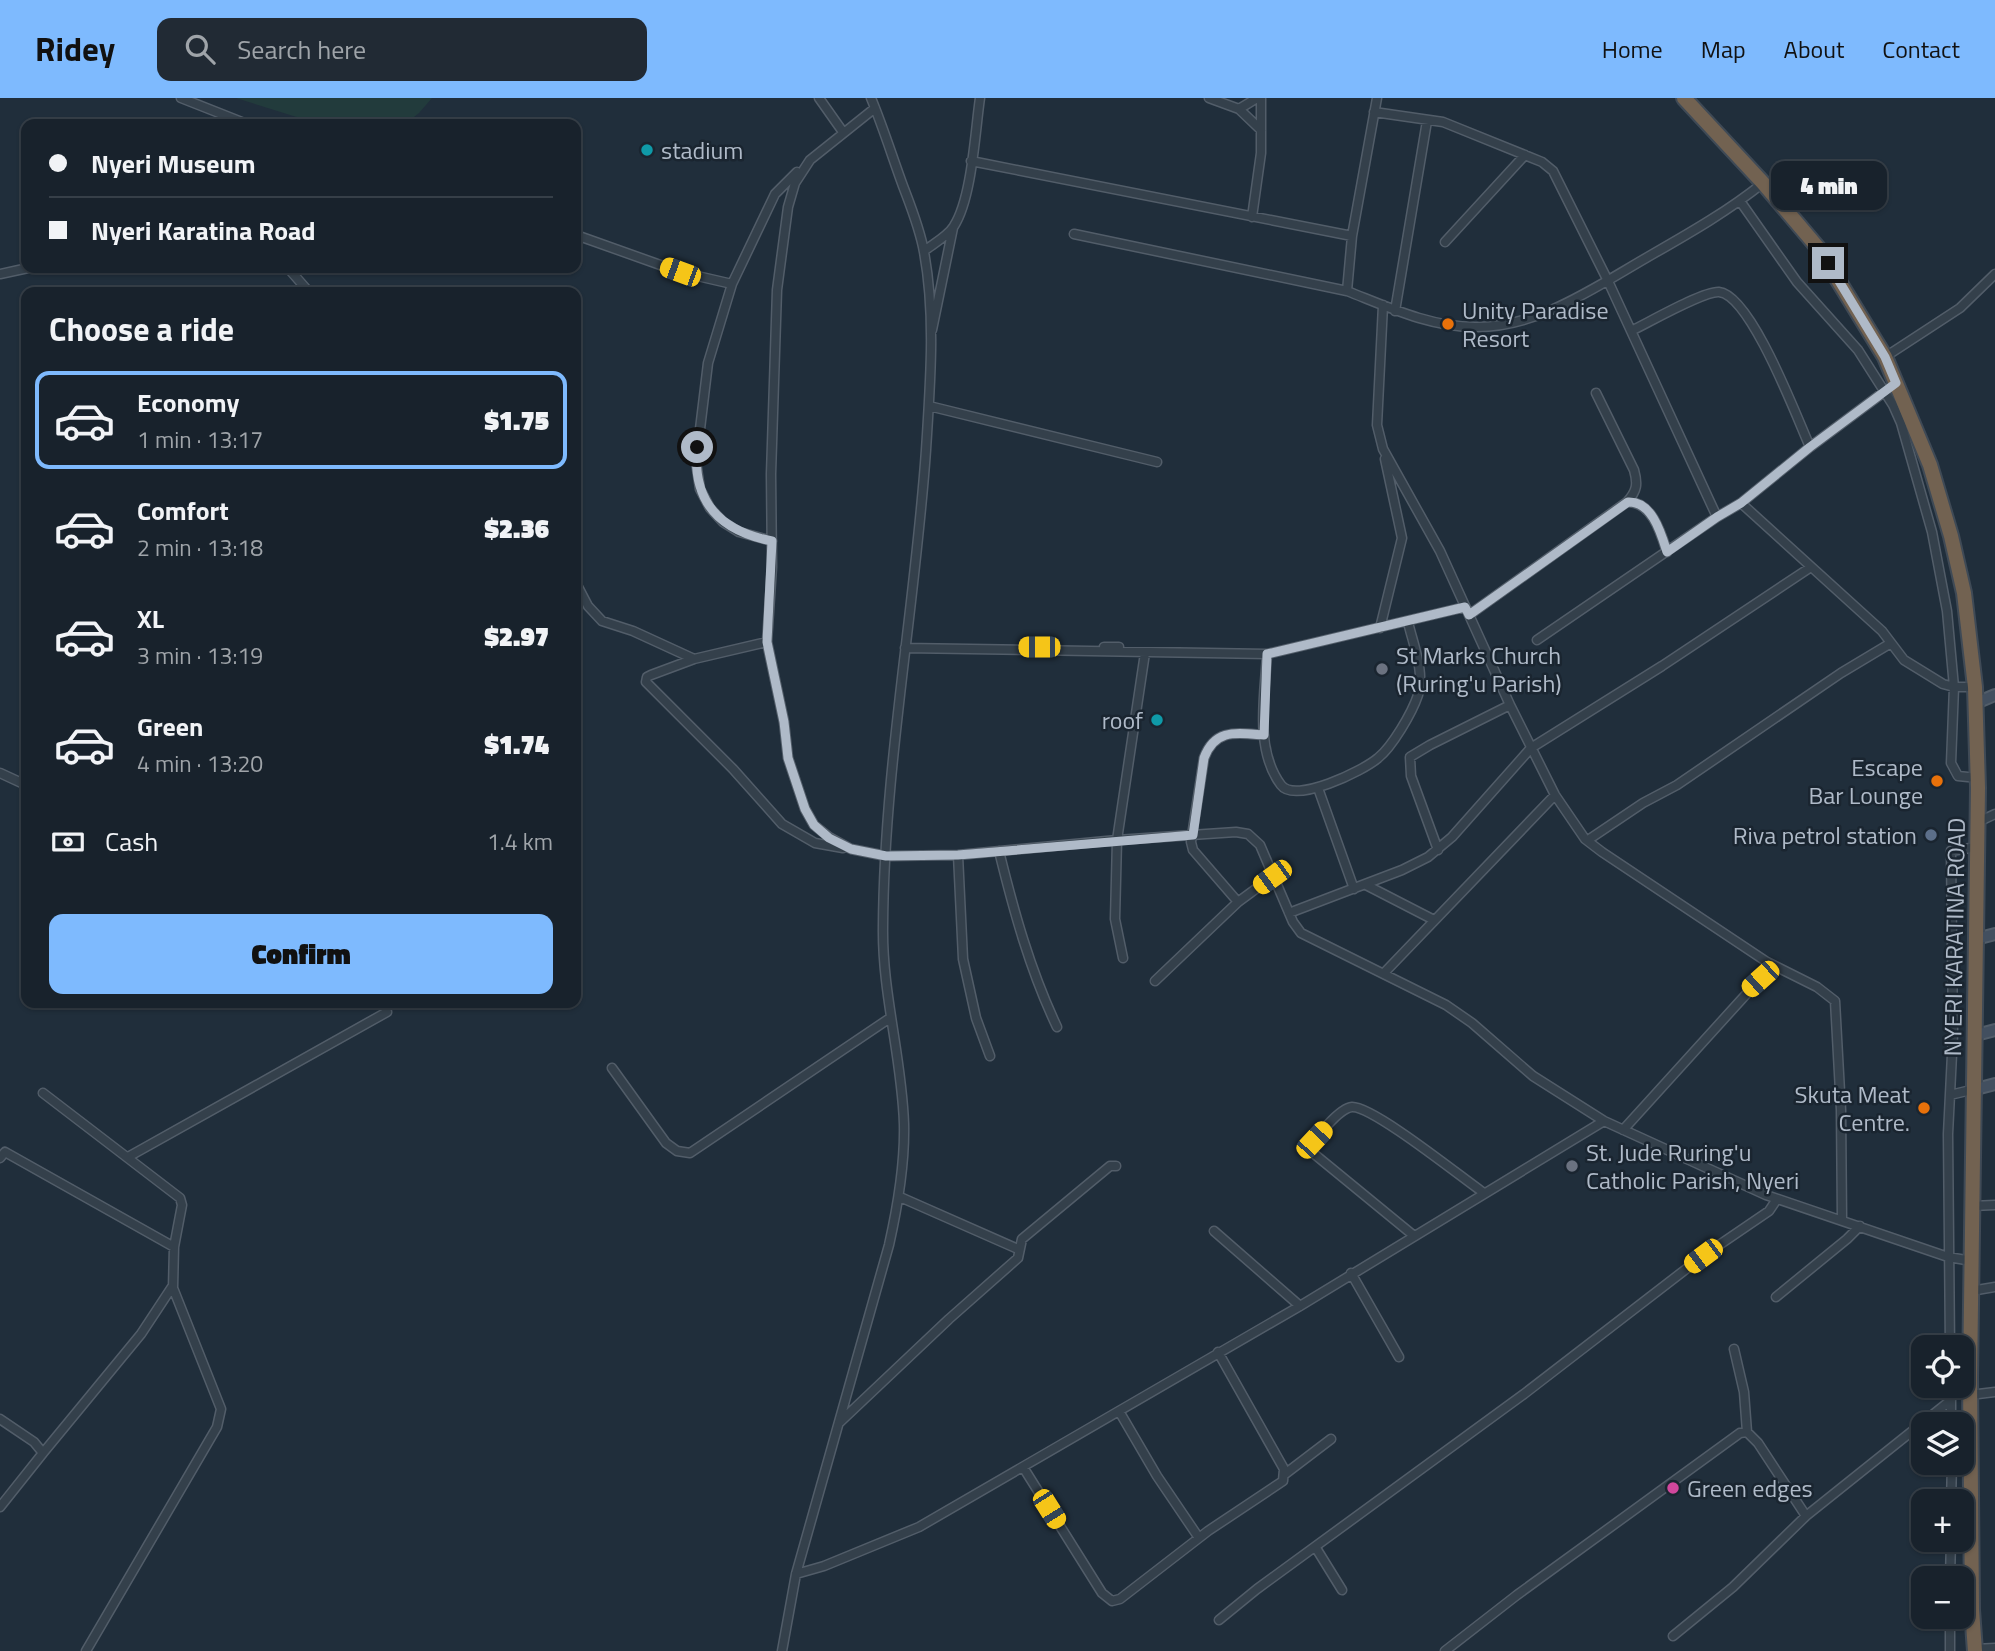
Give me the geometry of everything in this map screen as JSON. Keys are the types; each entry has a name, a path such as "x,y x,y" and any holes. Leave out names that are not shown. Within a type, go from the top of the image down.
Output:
{"highway":[{"name":"NYERI KARATINA ROAD","path":"1684,98 1763,183 1819,249 1885,357 1930,465 1962,583 1975,687 1978,778 1976,1089 1968,1335"},
{"name":"NYERI KARATINA ROAD","path":"1968,1566 1970,1398"},
{"name":"NYERI KARATINA ROAD","path":"1971,1629 1975,1650"}],"street":[{"path":"181,98 234,119"},
{"path":"820,98 843,132"},
{"path":"782,1651 796,1574 889,1245 900,1197 904,1124 884,972 883,928 886,856 905,648 920,534 929,406 930,336 924,251 918,227 871,98"},
{"path":"930,336 938,312 953,228 966,193 980,98"},
{"path":"1209,98 1239,109 1261,130"},
{"path":"1239,109 1259,98 1262,153 1252,217"},
{"path":"1347,292 1352,236 1377,98"},
{"path":"772,541 739,532 723,522 710,508 700,489 696,462 708,363 732,284 775,194 810,160 875,108"},
{"path":"1374,112 1443,122 1542,162 1553,171 1608,281 1717,517"},
{"path":"1395,311 1427,121"},
{"path":"1445,242 1525,155"},
{"path":"810,160 794,183 788,207 777,290 771,474 772,541 767,642 784,722 788,758 805,809 814,825 829,838 851,849"},
{"path":"971,161 1352,236"},
{"path":"1074,234 1347,292 1395,311 1438,322 1474,327 1500,326 1526,320 1608,281 1740,201 1763,183"},
{"path":"1740,201 1797,282 1858,350 1893,405 1901,424 1932,532 1947,611 1954,687 1951,763 1958,776 1978,778"},
{"path":"924,251 953,228"},
{"path":"581,236 680,272 732,284"},
{"path":"0,274 21,270"},
{"path":"292,273 305,287"},
{"path":"1885,357 1960,308 1995,274"},
{"path":"1631,331 1702,296 1720,292 1729,295 1739,303 1759,335 1810,447"},
{"path":"1380,628 1402,538 1377,425 1383,305"},
{"path":"1537,640 1741,503 1896,383"},
{"path":"905,648 1267,654 1467,611 1628,502 1638,487 1634,470 1596,393"},
{"path":"929,406 1157,462"},
{"path":"1382,446 1440,551 1510,705 1555,795 1588,840 1633,875 1767,962 1817,987 1835,1001 1841,1110 1842,1220"},
{"path":"1914,471 1930,465"},
{"path":"1628,502 1640,504 1649,512 1667,552"},
{"path":"1741,503 1882,631 1898,654 1912,666 1936,681 1954,687 1975,687"},
{"path":"1289,913 1402,870 1438,850 1531,748 1662,666 1811,567"},
{"path":"581,593 588,606 603,621 633,631 694,659"},
{"path":"1267,654 1264,735 1268,755 1281,786 1289,792 1318,788 1378,758 1411,710 1418,695 1420,674 1408,622"},
{"path":"767,642 694,659 651,675 646,682 733,769 782,824 815,843 886,856 958,855 1117,840 1236,832 1248,834 1260,845 1272,877 1296,928 1301,933 1446,1005 1472,1023 1533,1076 1604,1121 1692,1163 1777,1199 1948,1257 1972,1261"},
{"path":"1588,840 1643,803 1676,785 1841,673 1891,643"},
{"path":"905,648 1119,647"},
{"path":"1123,958 1115,919 1117,840 1145,653"},
{"path":"1976,703 1995,695"},
{"path":"1438,850 1411,776 1410,757 1510,705"},
{"path":"1238,902 1191,845 1204,758 1208,747 1223,736 1235,733 1264,735"},
{"path":"0,773 21,783"},
{"path":"1318,788 1354,889"},
{"path":"1384,973 1555,795"},
{"path":"1978,822 1995,814"},
{"path":"1950,1335 1948,1134 1954,1034 1951,851 1977,847"},
{"path":"999,851 1027,955 1057,1027"},
{"path":"958,855 963,960 976,1018 990,1056"},
{"path":"1156,981 1238,902 1272,877"},
{"path":"1366,884 1434,920"},
{"path":"1976,940 1995,934"},
{"path":"1623,1130 1760,979 1767,968 1767,962"},
{"path":"128,1157 387,1012"},
{"path":"612,1068 666,1143 677,1151 690,1153 890,1018"},
{"path":"1976,1035 1995,1030"},
{"path":"1951,1096 1995,1084"},
{"path":"43,1093 180,1198 182,1205 174,1247 172,1287 221,1405 220,1420 86,1651"},
{"path":"1413,1235 1313,1153 1311,1149 1314,1140 1343,1110 1355,1107 1376,1116 1484,1193"},
{"path":"796,1574 824,1566 919,1527 1300,1306 1604,1121"},
{"path":"0,1158 5,1152 174,1247"},
{"path":"838,1424 1018,1258 1022,1239 1111,1166 1116,1166"},
{"path":"900,1197 1018,1249"},
{"path":"1219,1620 1257,1589 1524,1394 1703,1256 1769,1211 1777,1199"},
{"path":"1972,1206 1995,1205"},
{"path":"1776,1297 1847,1240 1860,1226"},
{"path":"1214,1231 1300,1306"},
{"path":"1351,1273 1399,1357"},
{"path":"0,1507 141,1334 172,1287"},
{"path":"1971,1291 1995,1287"},
{"path":"1734,1349 1744,1392 1747,1432 1758,1443 1806,1516"},
{"path":"1218,1352 1285,1474"},
{"path":"1974,1395 1995,1392"},
{"path":"1951,1400 1951,1412"},
{"path":"1673,1636 1733,1587 1806,1516 1951,1400"},
{"path":"1119,1411 1199,1538"},
{"path":"0,1419 34,1442 43,1453"},
{"path":"1445,1651 1717,1447 1732,1437 1747,1432"},
{"path":"1023,1467 1102,1593 1112,1601 1123,1597 1199,1538 1278,1485 1285,1474 1331,1439"},
{"path":"1315,1548 1342,1590"},
{"path":"1950,1629 1950,1651"},
{"path":"1975,1650 1995,1648"}],"green space":[{"path":"236,98 432,98 411,119 303,119"}],"place":[{"name":"stadium","path":"647,150"},
{"name":"Unity Paradise Resort","path":"1448,324"},
{"name":"St Marks Church (Ruring'u Parish)","path":"1382,669"},
{"name":"roof","path":"1157,720"},
{"name":"Escape Bar Lounge","path":"1937,781"},
{"name":"Riva petrol station","path":"1931,835"},
{"name":"Skuta Meat Centre.","path":"1924,1108"},
{"name":"St. Jude Ruring'u Catholic Parish, Nyeri","path":"1572,1166"},
{"name":"Green edges","path":"1673,1488"}],"route":[{"path":"697,447 700,489 710,508 723,522 739,532 772,541 767,642 784,722 788,758 805,809 814,825 829,838 851,849 886,856 958,855 1193,835 1208,747 1214,740 1235,733 1264,735 1267,654 1465,607 1469,615 1628,502 1640,504 1649,512 1667,552 1741,503 1896,383 1885,357 1828,263"}]}
